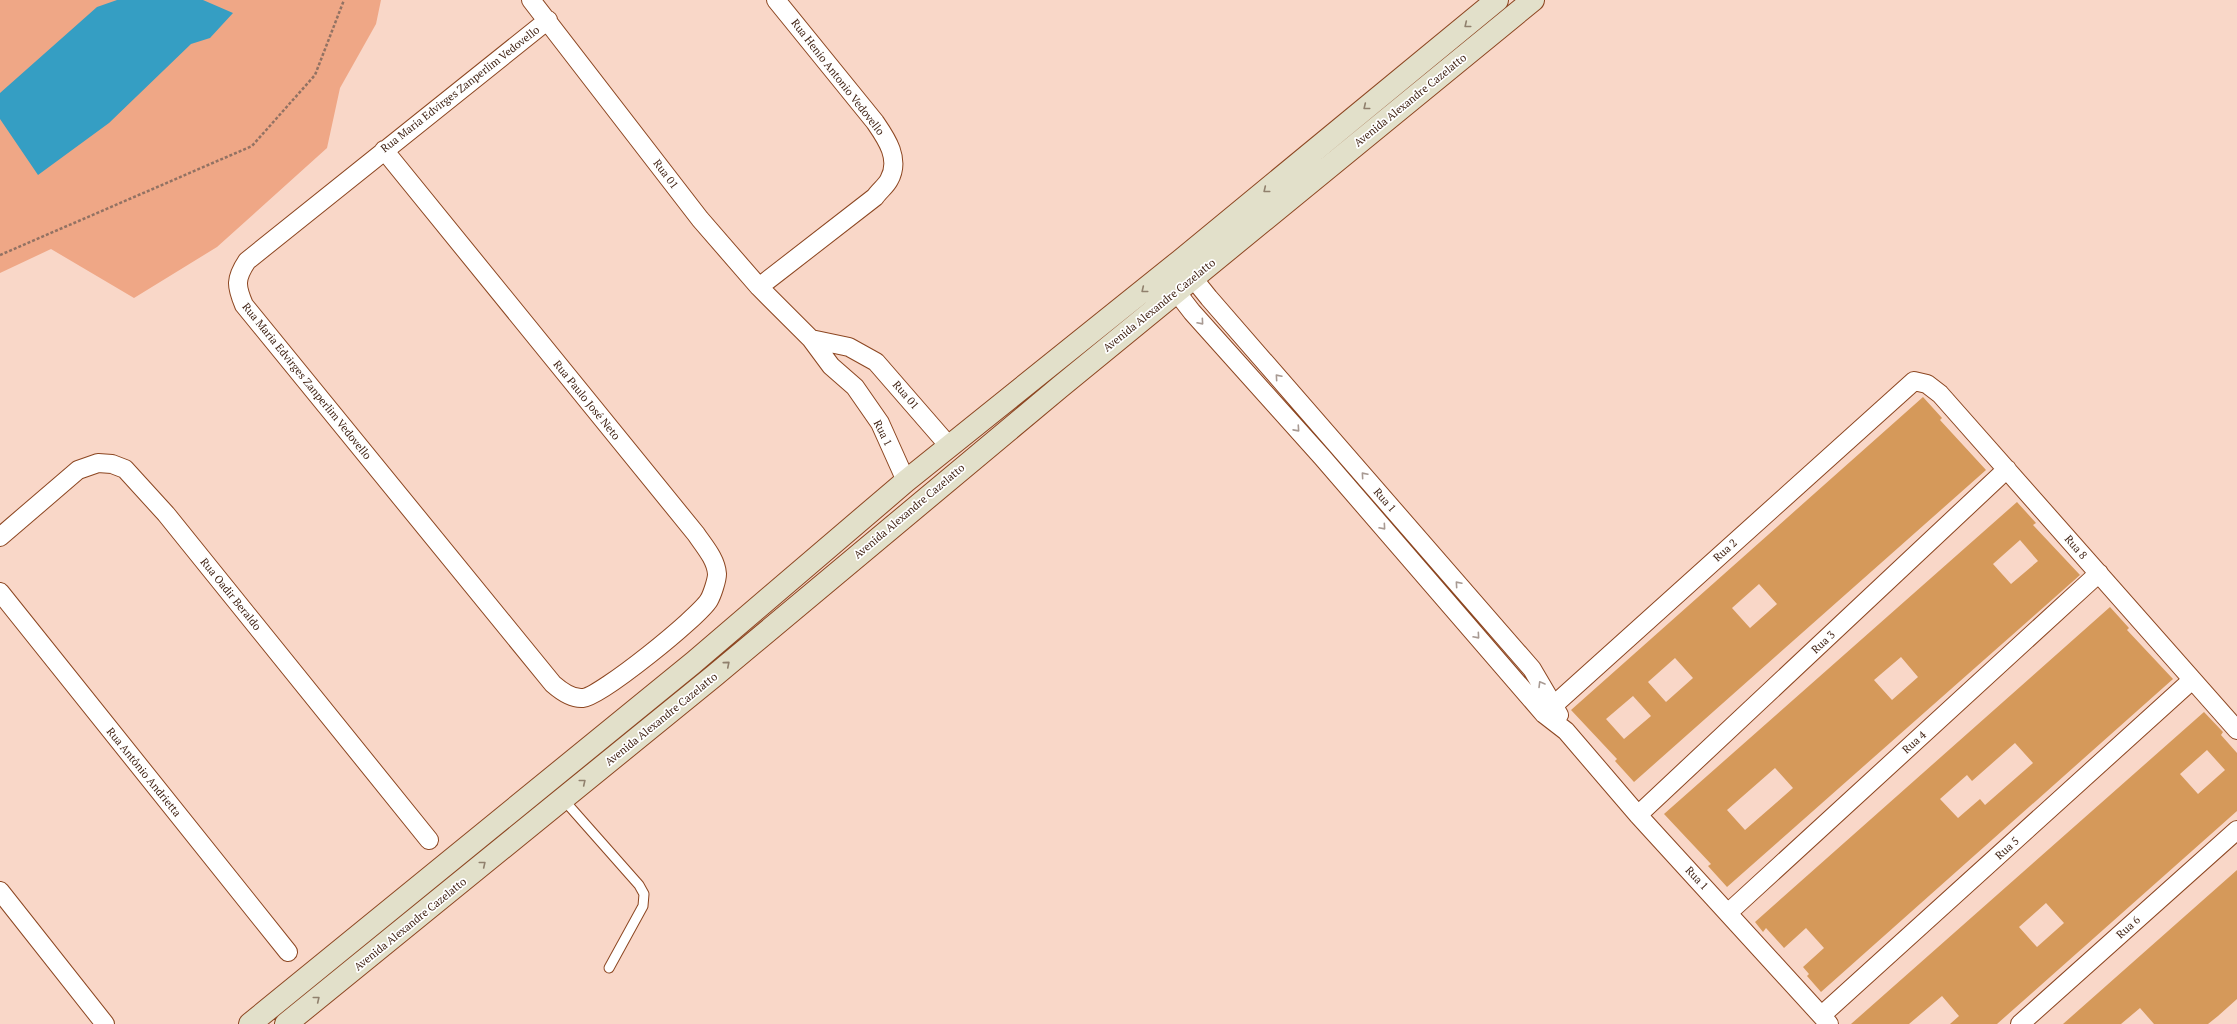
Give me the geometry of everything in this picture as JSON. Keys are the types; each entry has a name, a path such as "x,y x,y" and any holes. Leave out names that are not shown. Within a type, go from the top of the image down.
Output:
{"main road":[{"name":"Avenida Alexandre Cazelatto","path":"286,1024 563,799 1176,292 1186,269 1497,0"},
{"name":"Avenida Alexandre Cazelatto","path":"250,1024 693,663 948,446 1162,275 1186,269 1533,0"}],"street":[{"name":"Rua 01","path":"531,0 548,20 700,219 759,287 811,339 831,366 855,387"},
{"name":"Rua Henio Antonio Vedovello","path":"759,287 875,196 890,179 893,159 889,143 876,122 776,0"},
{"name":"Rua Maria Edvirges Zanperlim Vedovello","path":"548,20 247,261 238,274 238,290 244,305 553,684 562,691 583,698 596,693 653,653"},
{"name":"Rua Paulo José Neto","path":"384,150 696,534 711,556 717,575 709,600 653,653"},
{"name":"Rua 1","path":"1186,269 1532,669 1549,709"},
{"name":"Rua 1","path":"1162,275 1549,709 1638,815 1729,912 1826,1020"},
{"name":"Rua 01","path":"811,339 849,347 876,362 948,446"},
{"name":"Rua 8","path":"1906,386 1914,381 1927,384 1940,394 2237,730"},
{"name":"Rua 2","path":"1549,709 1906,386"},
{"name":"Rua 1","path":"855,387 880,423 906,481"},
{"name":"Rua Oadir Beraldo","path":"0,537 78,470 98,463 112,464 125,469 137,480 166,514 428,840"},
{"name":"Rua 3","path":"1638,815 2007,469"},
{"name":"Rua 4","path":"1729,912 2099,573"},
{"name":"Rua Antônio Andrietta","path":"0,592 288,952"},
{"name":"Rua 5","path":"1826,1020 2192,680"},
{"name":"Rua 6","path":"2020,1024 2237,830"},
{"path":"0,891 105,1024"}],"lane":[{"path":"563,799 639,885 644,894 643,906 609,968"}],"path":[{"path":"0,255 252,146 315,75 344,0"}],"shaded area":[{"path":"0,0 381,0 376,24 340,88 327,148 217,247 134,298 51,249 0,273"}],"water":[{"path":"117,0 203,0 233,13 210,38 191,44 109,123 38,175 0,119 0,93 97,7"}],"building":[{"path":"1923,397 1942,418 1940,420 1986,470 1634,782 1615,761 1617,759 1571,710","holes":["1759,584 1777,604 1750,628 1732,608","1675,658 1693,678 1666,702 1648,682","1633,696 1651,716 1624,739 1606,719"]},
{"path":"2017,502 2036,523 2033,525 2080,575 1727,887 1708,866 1711,864 1664,814","holes":["2020,540 2038,561 2011,584 1993,564","1901,657 1918,677 1892,700 1874,680","1775,768 1793,788 1745,830 1727,810"]},
{"path":"2110,607 2129,628 2127,630 2173,679 1821,992 1807,976 1809,974 1803,967 1824,948 1806,928 1784,948 1766,928 1763,932 1755,922","holes":["2015,743 2033,763 1985,805 1980,799 1958,818 1940,799 1967,775 1972,781"]},
{"path":"2204,712 2223,732 2221,735 2237,753 2237,811 1997,1024 1950,1024 1959,1016 1942,996 1909,1024 1851,1024","holes":["2207,750 2225,770 2198,794 2180,774","2046,903 2064,923 2037,947 2019,927"]},
{"path":"2237,870 2237,999 2218,1016 2208,1024 2154,1024 2140,1008 2121,1024 2063,1024"}]}
